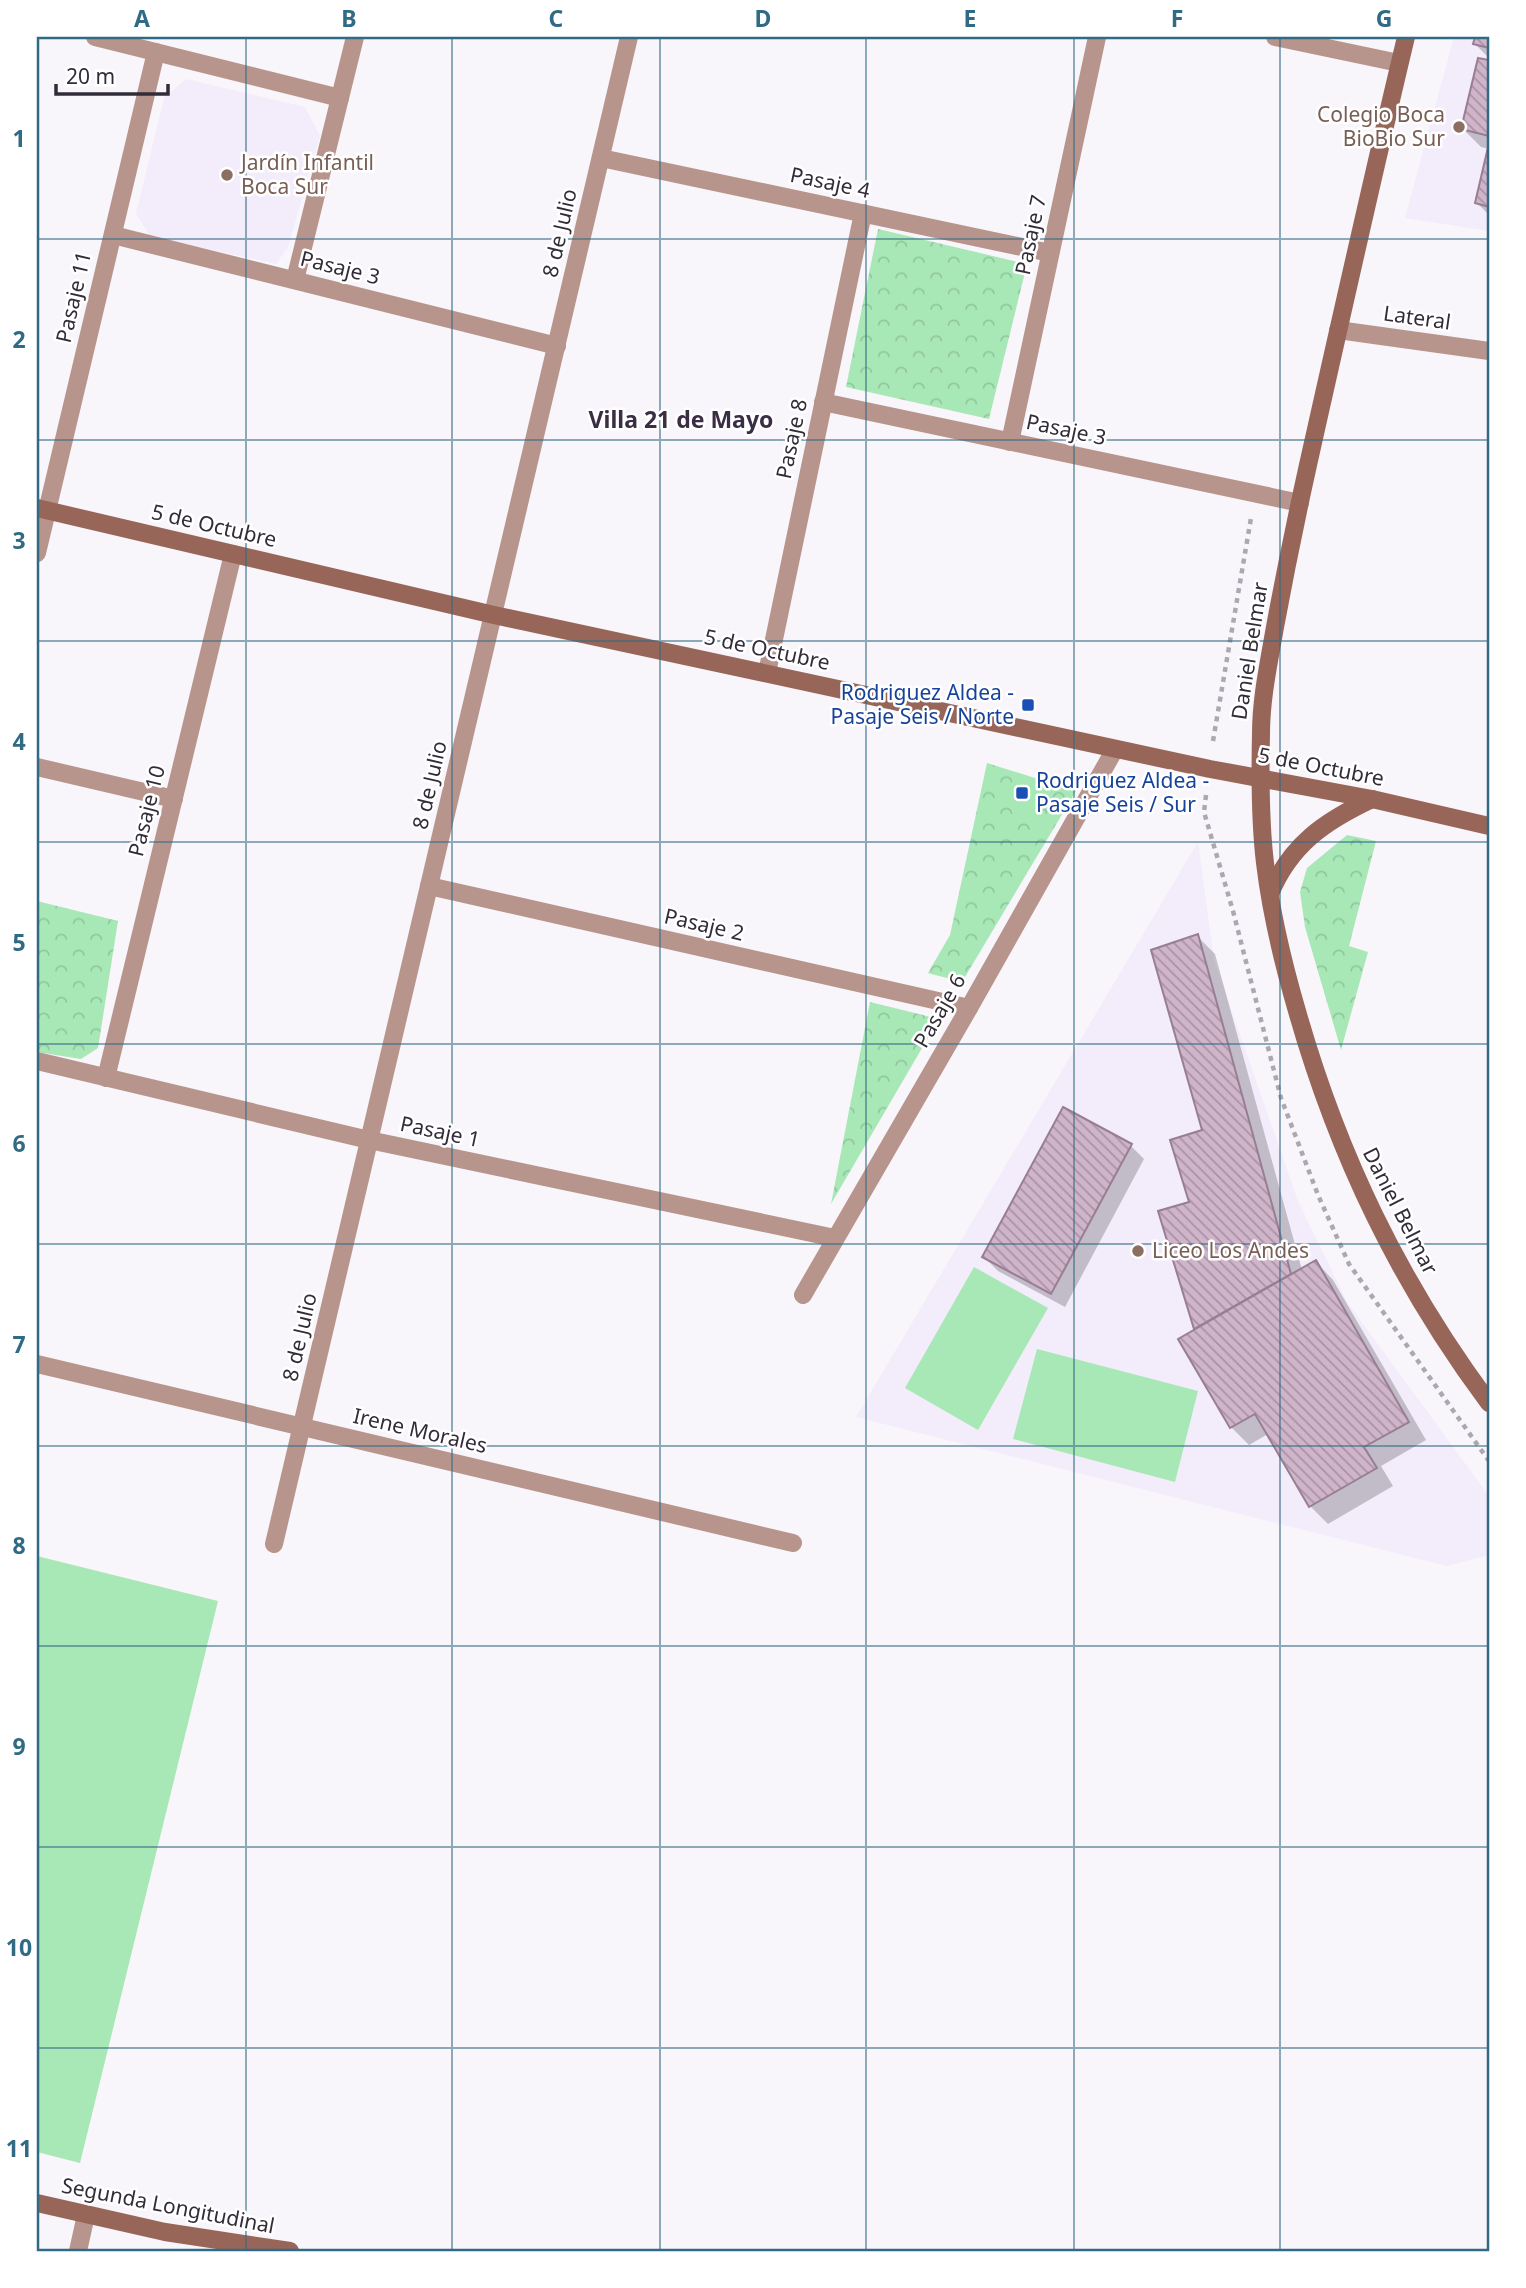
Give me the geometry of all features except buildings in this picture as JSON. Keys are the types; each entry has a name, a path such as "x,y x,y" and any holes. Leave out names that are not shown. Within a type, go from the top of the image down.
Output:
{"main road":[{"name":"Daniel Belmar","path":"1406,37 1300,503 1267,672 1261,732 1262,831 1270,896 1288,978 1336,1133 1400,1267 1434,1324 1489,1403"},
{"name":"5 de Octubre","path":"42,510 494,615 1261,779 1372,799 1489,826"},
{"path":"1270,896 1278,874 1292,854 1310,836 1349,810 1372,799"},
{"name":"Segunda Longitudinal","path":"37,2203 165,2232 290,2251"}],"street":[{"path":"95,37 340,98"},
{"path":"295,281 355,37"},
{"name":"8 de Julio","path":"274,1544 629,37"},
{"name":"Pasaje 7","path":"1010,442 1097,37"},
{"path":"1275,37 1399,63"},
{"name":"Pasaje 11","path":"37,553 42,510 113,235 156,52"},
{"name":"Pasaje 4","path":"601,158 1050,253"},
{"name":"Pasaje 8","path":"767,673 863,214"},
{"name":"Pasaje 3","path":"113,235 557,346"},
{"name":"Lateral","path":"1338,330 1489,351"},
{"name":"Pasaje 3","path":"823,402 1300,503"},
{"name":"Pasaje 10","path":"106,1077 233,554"},
{"name":"Pasaje 6","path":"803,1295 1115,748"},
{"path":"37,768 174,799"},
{"name":"Pasaje 2","path":"429,887 969,1008"},
{"name":"Pasaje 1","path":"37,1061 369,1140 835,1238"},
{"name":"Irene Morales","path":"37,1364 793,1543"},
{"path":"78,2251 86,2215"}],"shaded area":[{"name":"Colegio Boca BioBio Sur","path":"1454,37 1489,37 1489,231 1405,218"},
{"name":"Jardín Infantil Boca Sur","path":"186,79 305,107 320,136 288,247 276,264 150,236 136,214 164,98"},
{"name":"Liceo Los Andes","path":"1198,842 1214,960 1298,1201 1347,1302 1489,1496 1489,1555 1447,1566 856,1417"}],"green space":[{"path":"878,229 1027,264 989,419 846,387"},
{"path":"987,763 1076,791 962,982 928,973 950,935"},
{"path":"1347,835 1376,841 1349,946 1368,952 1341,1050 1305,927 1300,892 1307,868"},
{"path":"37,901 118,921 98,1048 81,1059 37,1052"},
{"path":"870,1002 939,1019 831,1204"},
{"path":"974,1267 1048,1308 978,1430 905,1388"},
{"path":"1037,1349 1198,1391 1175,1482 1013,1439"},
{"path":"37,1556 218,1601 80,2163 37,2152"}],"place":[{"name":"Colegio Boca BioBio Sur","path":"1459,127"},
{"name":"Jardín Infantil Boca Sur","path":"227,175"},
{"name":"Rodriguez Aldea - Pasaje Seis / Norte","path":"1028,705"},
{"name":"Rodriguez Aldea - Pasaje Seis / Sur","path":"1022,793"},
{"name":"Liceo Los Andes","path":"1138,1251"}],"district":[{"name":"Villa 21 de Mayo","path":"681,420"}]}
